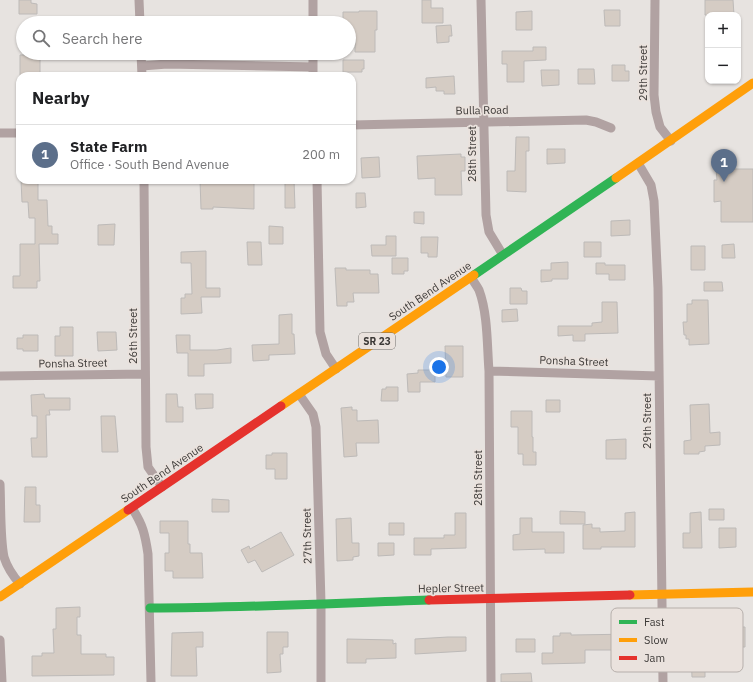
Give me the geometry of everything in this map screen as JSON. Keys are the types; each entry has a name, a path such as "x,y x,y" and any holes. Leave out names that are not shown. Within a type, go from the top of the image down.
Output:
{"main road":[{"name":"South Bend Avenue","path":"0,597 671,141 753,83"},
{"name":"Hepler Street","path":"150,608 213,608 321,603 753,592"}],"street":[{"path":"139,0 140,16"},
{"path":"313,0 313,16"},
{"name":"28th Street","path":"481,0 486,215 489,232 503,255"},
{"name":"29th Street","path":"654,0 654,95 656,112 660,127 671,141"},
{"path":"142,60 142,72"},
{"path":"142,66 167,64 313,72 313,60"},
{"name":"Bulla Road","path":"356,126 586,120 611,128"},
{"path":"0,133 16,133"},
{"name":"29th Street","path":"638,163 651,185 654,202 658,288 662,608"},
{"name":"26th Street","path":"144,184 146,446 148,467 162,487"},
{"path":"316,184 320,332 326,354 336,369"},
{"name":"28th Street","path":"471,277 479,290 483,306 489,371 491,682"},
{"name":"Ponsha Street","path":"489,371 659,376"},
{"name":"Ponsha Street","path":"0,376 145,374"},
{"name":"27th Street","path":"299,394 313,414 316,427 321,603 321,682"},
{"path":"0,484 1,537 4,557 10,571 20,584"},
{"path":"132,508 141,522 145,534 148,554 151,682"},
{"path":"0,640 2,682"},
{"name":"29th Street","path":"663,672 663,682"}],"building":[{"path":"19,0 31,0 31,3 37,4 37,14 19,14"},
{"path":"422,0 431,0 431,8 443,8 443,23 422,23"},
{"path":"705,0 733,0 734,12 705,12"},
{"path":"604,10 620,10 620,26 605,26"},
{"path":"377,11 375,52 356,52 356,16 343,16 343,12"},
{"path":"532,11 532,30 516,30 516,12"},
{"path":"451,25 452,36 449,36 449,42 437,43 436,26"},
{"path":"533,47 546,47 546,60 524,61 524,82 507,82 507,64 502,64 502,51 533,51"},
{"path":"20,60 40,60 40,72 20,72"},
{"path":"343,60 364,60 364,69 362,69 362,72 343,72"},
{"path":"612,65 625,65 625,71 629,71 629,81 612,81"},
{"path":"578,69 594,69 595,84 578,84"},
{"path":"541,70 559,70 559,85 542,86"},
{"path":"454,76 455,94 444,94 444,91 436,91 436,87 426,88 426,78"},
{"path":"516,137 529,137 529,151 526,151 526,192 507,191 507,171 515,171"},
{"path":"547,149 565,149 565,163 547,164"},
{"path":"461,154 461,157 465,157 465,171 461,171 462,195 435,195 435,178 418,179 417,156"},
{"path":"379,157 380,177 362,178 361,158"},
{"path":"716,169 753,169 753,222 721,222 721,201 714,202 714,180 717,180"},
{"path":"21,184 38,184 38,200 47,200 48,226 52,226 52,234 58,234 58,244 39,244 40,281 37,281 37,288 13,288 13,276 20,276 20,244 35,244 35,218 29,218 28,202 22,202"},
{"path":"200,184 254,184 254,209 213,207 213,209 201,209"},
{"path":"285,184 294,184 295,208 285,208"},
{"path":"356,193 365,193 366,207 356,208"},
{"path":"414,212 424,212 424,224 414,223"},
{"path":"630,220 630,235 611,236 611,221"},
{"path":"115,224 114,245 98,245 98,225"},
{"path":"269,226 283,227 283,244 269,244"},
{"path":"386,236 396,236 396,256 372,256 371,245 386,245"},
{"path":"421,237 438,237 437,257 428,257 428,253 421,253"},
{"path":"247,242 261,242 262,265 248,265"},
{"path":"584,242 601,242 601,257 584,257"},
{"path":"734,244 735,258 722,258 722,245"},
{"path":"691,246 705,246 705,270 691,270"},
{"path":"206,251 206,288 220,288 220,297 201,297 202,313 181,314 181,298 185,298 185,294 192,294 191,263 181,263 181,252"},
{"path":"392,258 408,258 408,271 404,271 404,274 392,274"},
{"path":"568,262 568,279 552,279 552,281 541,282 541,270 551,270 551,263"},
{"path":"596,263 605,263 605,265 625,265 625,280 609,280 609,274 596,274"},
{"path":"335,268 346,268 346,270 370,270 370,274 378,274 379,293 353,293 354,302 347,302 347,306 337,306"},
{"path":"704,282 722,282 723,291 704,291"},
{"path":"510,288 521,288 522,291 527,291 527,304 510,304"},
{"path":"692,300 708,300 709,344 689,345 689,339 686,339 686,335 684,335 683,322 687,322 687,304 692,304"},
{"path":"602,302 617,302 618,333 585,334 585,341 573,341 573,335 558,336 558,326 592,326 592,323 602,322"},
{"path":"517,309 518,321 502,322 502,310"},
{"path":"292,314 292,334 294,334 295,354 269,355 269,360 253,361 252,345 279,344 279,315"},
{"path":"60,327 73,327 73,356 55,356 55,336 60,336"},
{"path":"97,332 116,332 117,350 98,351"},
{"path":"23,335 38,335 38,351 23,351 23,349 17,349 17,338 23,338"},
{"path":"176,335 190,335 190,350 217,350 231,348 231,363 204,364 204,376 188,376 188,353 177,353"},
{"path":"445,346 463,346 463,377 446,377"},
{"path":"418,370 435,370 435,382 420,382 420,392 408,392 407,374 418,373"},
{"path":"386,387 398,387 398,401 381,401 382,389 386,389"},
{"path":"44,394 45,398 70,398 70,410 49,410 50,415 46,415 47,457 32,457 31,438 37,438 37,416 32,416 31,395"},
{"path":"166,394 177,394 178,407 183,407 183,422 166,422"},
{"path":"195,394 213,394 213,408 196,409"},
{"path":"546,400 560,400 560,412 546,412"},
{"path":"709,404 710,433 720,432 720,445 705,446 705,451 699,452 699,454 684,454 684,441 691,440 690,405"},
{"path":"352,407 352,410 357,410 357,421 378,420 379,443 356,443 357,456 344,457 341,408"},
{"path":"511,411 532,411 533,452 536,452 536,465 523,465 523,454 518,454 518,427 511,427"},
{"path":"101,416 115,416 118,452 102,452"},
{"path":"626,439 626,459 606,459 606,440"},
{"path":"272,453 287,453 287,479 275,479 275,469 266,469 266,455 272,455"},
{"path":"25,487 36,487 36,505 40,505 40,522 24,522"},
{"path":"212,499 229,500 229,512 212,512"},
{"path":"709,509 724,509 724,520 709,520"},
{"path":"560,511 585,512 585,524 560,524"},
{"path":"635,512 635,547 601,547 601,549 583,549 583,525 592,524 592,528 600,528 600,532 625,531 625,513"},
{"path":"701,512 702,548 683,548 683,533 690,533 690,513"},
{"path":"455,513 466,513 466,548 431,549 431,555 414,555 414,538 444,538 444,535 455,535"},
{"path":"351,518 352,543 359,543 359,556 353,557 353,560 337,561 336,519"},
{"path":"520,518 532,518 532,532 564,532 564,553 545,553 545,549 513,550 513,535 520,534"},
{"path":"160,521 188,521 188,544 190,544 190,553 202,553 203,578 173,578 173,571 165,571 165,553 169,553 169,533 160,533"},
{"path":"389,523 404,523 404,535 389,535"},
{"path":"719,528 736,528 736,547 719,548"},
{"path":"281,532 294,555 262,572 255,560 248,563 241,550 249,546 250,549"},
{"path":"378,543 394,543 394,555 378,556"},
{"path":"80,607 80,617 77,617 77,635 81,635 81,654 106,654 106,657 114,657 114,675 32,676 32,656 42,656 42,653 54,653 53,629 56,629 56,608"},
{"path":"743,627 745,627 745,647 743,647"},
{"path":"203,632 203,647 196,647 197,676 171,676 172,633"},
{"path":"267,632 288,632 288,647 283,647 283,654 280,654 281,672 267,673"},
{"path":"560,633 571,633 571,635 611,634 611,650 585,650 585,663 542,664 542,653 553,653 553,636 560,636"},
{"path":"466,637 466,651 415,654 415,639"},
{"path":"347,639 393,640 393,644 396,643 396,658 366,659 366,663 347,663"},
{"path":"516,639 535,639 535,652 516,652"},
{"path":"692,672 705,672 705,677 692,677"},
{"path":"531,673 532,682 501,682 501,674"}],"traffic: fast":[{"path":"474,275 616,178"},
{"path":"150,608 429,600"}],"traffic: slow":[{"path":"616,178 753,83"},
{"path":"281,406 474,275"},
{"path":"0,597 128,510"},
{"path":"630,595 753,592"}],"traffic: jam":[{"path":"128,510 281,406"},
{"path":"429,600 630,595"}],"place":[{"name":"State Farm","path":"724,182"}]}
